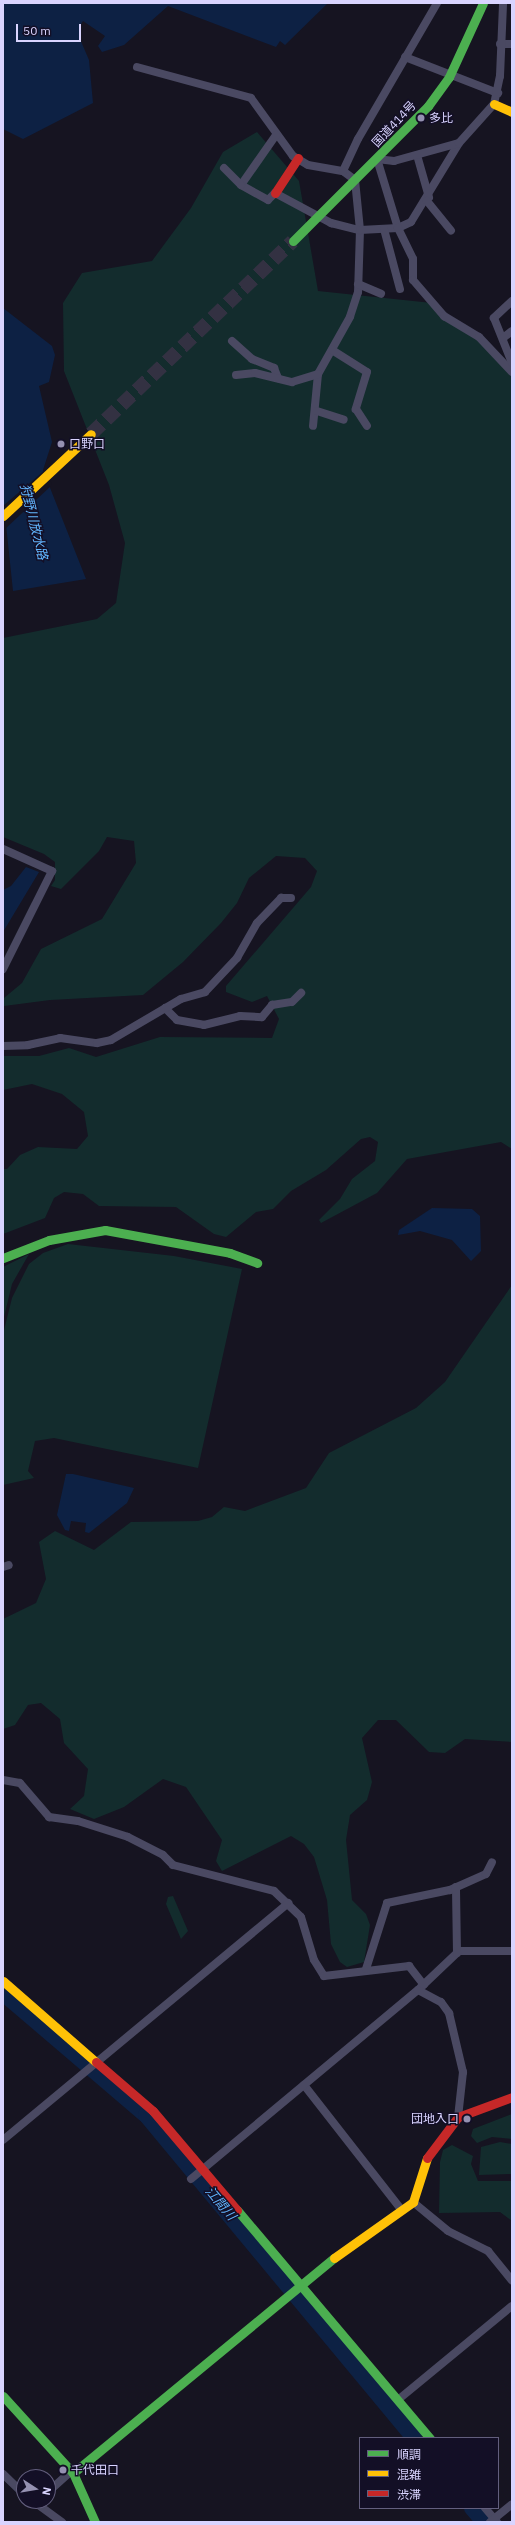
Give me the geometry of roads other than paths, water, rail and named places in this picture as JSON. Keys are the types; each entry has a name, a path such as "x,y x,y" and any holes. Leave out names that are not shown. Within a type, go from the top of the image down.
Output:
{"main road":[{"name":"国道414号","path":"293,241 317,215 377,159 428,106 449,77 483,3"},
{"path":"494,104 512,112"},
{"path":"275,194 298,158"},
{"path":"3,516 50,474 91,434"},
{"path":"3,1258 49,1240 105,1230 230,1253 257,1263"},
{"path":"3,1981 94,2064 153,2111 293,2290 399,2399 429,2437"},
{"path":"72,2472 293,2290 401,2209 413,2202 424,2162 458,2117 512,2097"},
{"path":"3,2396 72,2472 95,2522"}],"street":[{"path":"343,171 405,57 437,3"},
{"path":"224,168 241,185 268,200 275,194 331,223 360,230 398,228 411,222 428,199 459,143 494,104 498,93 503,3"},
{"path":"500,44 512,44"},
{"path":"405,57 449,77 498,93"},
{"path":"137,67 251,98 276,136 298,158 323,169 343,171 355,180 360,230 358,284 350,317 318,374 317,411 314,426"},
{"path":"241,185 276,136"},
{"path":"377,159 386,162 459,143"},
{"path":"416,155 428,199 451,231"},
{"path":"377,159 398,228 412,259 413,280 444,316 479,337 512,372"},
{"path":"384,229 400,289"},
{"path":"358,284 381,294"},
{"path":"512,301 494,318 512,363"},
{"path":"503,338 512,331"},
{"path":"232,341 245,355 274,368 278,378"},
{"path":"332,350 367,372 356,409 367,426"},
{"path":"236,375 255,373 301,382 318,374"},
{"path":"317,411 344,420"},
{"path":"3,849 52,871 3,969"},
{"path":"3,1046 28,1046 60,1038 97,1043 111,1040 165,1008 205,992 237,958 262,918 281,898 291,898"},
{"path":"165,1008 177,1020 204,1024 240,1016 262,1017 272,1005 292,1002 301,993"},
{"path":"3,1780 20,1783 49,1817 78,1820 128,1837 163,1855 173,1865 274,1891 301,1917 314,1960 324,1976 366,1969 410,1966 421,1988 441,2002 449,2013 463,2072 458,2117"},
{"path":"366,1969 387,1903 456,1887 486,1874 492,1862"},
{"path":"456,1887 458,1951"},
{"path":"3,2140 288,1903"},
{"path":"191,2179 421,1988 458,1951 512,1951"},
{"path":"304,2085 401,2209"},
{"path":"413,2202 448,2231 488,2251 512,2281"},
{"path":"399,2399 512,2306"},
{"path":"56,2485 72,2472"},
{"path":"3,2474 16,2486"},
{"path":"486,2509 493,2521 512,2504"},
{"path":"45,2509 62,2522"}],"water":[{"path":"3,3 328,3 285,45 280,41 276,47 168,6 124,45 102,52 98,46 105,36 83,21 79,27 80,39 89,60 93,103 23,139 3,129"},
{"name":"狩野川放水路","path":"3,308 52,346 55,355 49,382 39,386 52,442 43,470 86,579 13,591 3,496"},
{"path":"26,867 39,872 3,932 3,890 11,886"},
{"path":"432,1208 472,1209 480,1216 481,1251 471,1261 452,1240 420,1231 398,1235 399,1230"},
{"path":"66,1474 73,1474 134,1488 127,1503 89,1533 85,1532 86,1523 71,1521 69,1531 65,1530 57,1515"}],"waterway":[{"name":"江間川","path":"3,1993 146,2115 413,2437"},
{"name":"江間川","path":"473,2509 484,2522"}],"tunnel":[{"path":"91,434 293,241"}],"place":[{"name":"多比","path":"421,118"},
{"name":"口野口","path":"61,444"},
{"name":"団地入口","path":"467,2119"},
{"name":"千代田口","path":"63,2470"}]}
